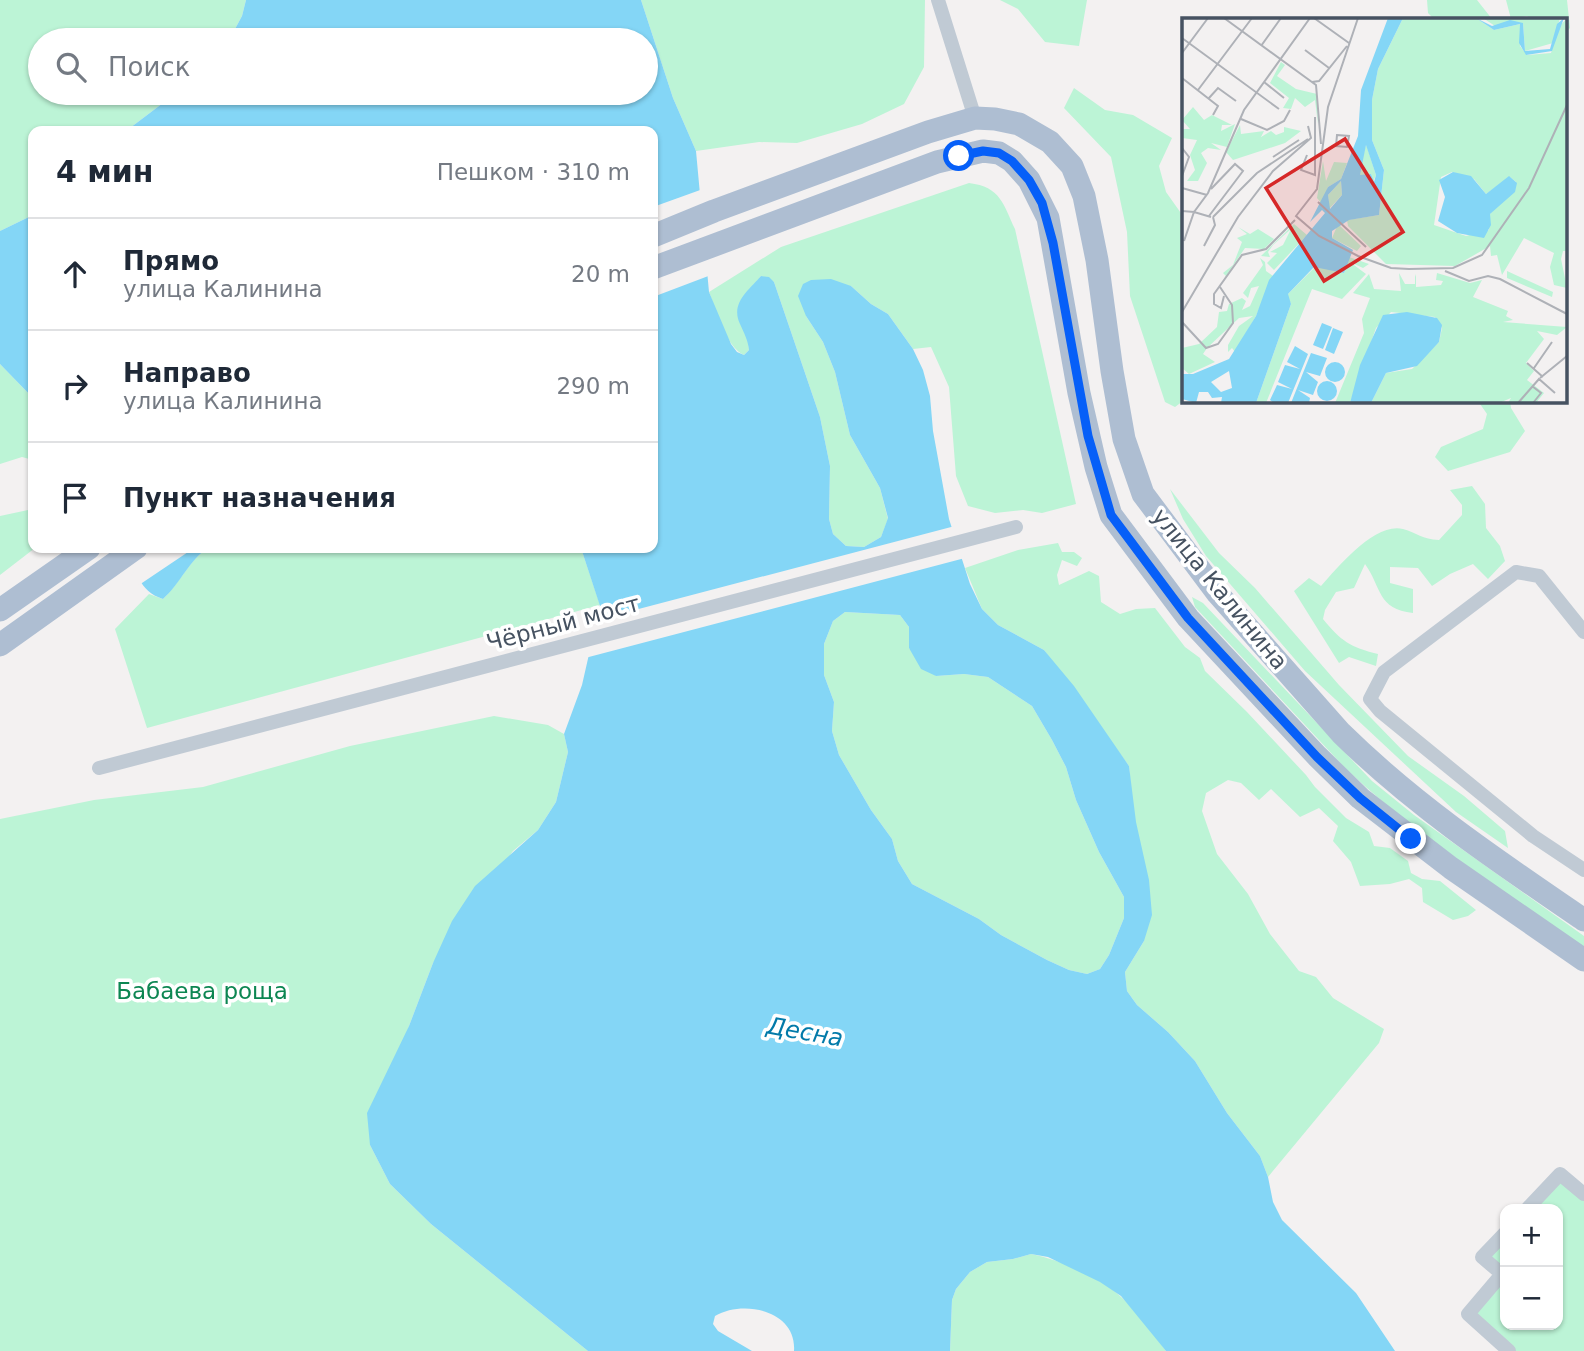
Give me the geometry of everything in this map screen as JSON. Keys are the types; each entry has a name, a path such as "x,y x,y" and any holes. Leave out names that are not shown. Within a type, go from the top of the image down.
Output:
{"main road":[{"name":"улица Калинина","path":"658,234 928,132 975,118 1018,124 1050,142 1072,166 1084,196 1097,260 1124,439 1143,494 1206,579 1341,733 1382,773 1471,841 1584,919"},
{"name":"улица Калинина","path":"658,266 948,159 983,151 1005,157 1029,180 1042,203 1053,243 1079,393 1096,467 1111,515 1188,618 1317,757 1360,798 1451,868 1584,960"},
{"path":"0,610 82,553"},
{"path":"0,645 129,553"}],"street":[{"path":"938,0 975,118"},
{"name":"Чёрный мост","path":"99,768 1012,528"},
{"path":"1584,632 1539,576 1516,572 1384,672 1370,699 1380,711 1522,828 1584,870"},
{"path":"1532,1204 1560,1174 1584,1194"},
{"path":"1500,1238 1482,1257 1502,1274 1468,1314 1509,1351"}],"green space":[{"path":"0,0 246,0 236,28 28,28 28,105 160,105 133,126 28,126 28,217 0,231"},
{"path":"641,0 925,0 924,67 904,104 862,124 797,143 759,142 696,151 673,98 658,52 658,28 650,28"},
{"path":"1000,0 1087,0 1079,46 1045,42 1018,9"},
{"path":"1427,0 1477,0 1491,18 1433,18 1428,13"},
{"path":"1506,0 1567,0 1570,28 1566,32 1566,18 1511,18"},
{"path":"1074,88 1105,110 1133,115 1172,138 1159,166 1166,192 1182,215 1182,402 1175,407 1165,402 1130,296 1127,232 1111,157 1064,108"},
{"path":"969,183 988,188 1000,198 1015,229 1076,504 1042,513 1023,510 995,513 968,506 956,476 949,387 931,347 913,349 888,314 871,304 851,286 806,316 823,342 835,372 850,435 880,488 888,519 881,537 864,547 846,546 833,534 829,519 830,466 820,417 774,282 761,276 752,292 748,322 749,350 744,355 727,336 709,292 781,247"},
{"path":"0,364 28,393 28,459 22,457 0,464"},
{"path":"1479,402 1510,402 1525,431 1510,452 1448,471 1435,457 1441,447 1483,429 1487,414"},
{"path":"1472,486 1485,504 1486,528 1500,546 1505,561 1488,579 1473,564 1432,586 1418,568 1390,567 1390,583 1413,589 1413,613 1401,611 1386,602 1365,564 1354,588 1336,592 1325,610 1323,619 1347,642 1378,654 1376,666 1349,657 1339,663 1294,591 1309,578 1321,586 1358,548 1381,532 1403,529 1439,540 1462,515 1462,505 1450,490"},
{"path":"1170,489 1219,553 1255,588 1339,685 1408,756 1464,796 1505,831 1508,848 1456,812 1305,671 1206,556 1183,519"},
{"path":"28,510 29,553 0,575 0,516"},
{"path":"1058,543 1062,552 1074,552 1082,558 1077,566 1062,560 1057,575 1059,585 1089,571 1099,576 1101,602 1120,614 1136,609 1155,608 1185,647 1200,658 1205,671 1346,818 1369,832 1374,846 1390,848 1408,861 1411,873 1422,879 1440,881 1476,910 1468,916 1453,920 1423,902 1422,888 1409,879 1390,884 1360,886 1351,862 1333,841 1338,826 1319,808 1300,817 1271,789 1259,800 1241,783 1228,780 1206,793 1202,811 1217,854 1248,894 1270,934 1299,971 1316,977 1333,998 1384,1029 1379,1043 1268,1177 1260,1156 1227,1113 1195,1061 1168,1032 1137,1005 1127,991 1125,972 1144,941 1129,766 1044,650 998,625 982,609 965,568 1018,550"},
{"path":"202,553 583,553 600,605 147,728 115,629 149,594 163,599"},
{"path":"1192,597 1203,603 1372,781 1414,815 1584,936 1584,947 1462,862 1402,817 1346,769 1195,607"},
{"path":"845,612 900,615 909,627 909,648 936,676 964,674 988,677 1032,706 1066,767 1076,800 1099,852 1124,897 1124,918 1109,955 1100,969 1087,974 1069,970 912,884 898,861 892,839 871,810 839,755 832,731 834,702 824,675 824,644 833,621"},
{"name":"Бабаева роща","path":"494,716 548,725 564,734 568,752 556,802 538,830 513,851 433,963 370,1145 390,1184 431,1224 588,1351 0,1351 0,819 94,800 203,787 350,746"},
{"path":"1559,1176 1584,1196 1584,1351 1509,1351 1468,1314 1500,1276 1500,1330 1563,1330 1563,1204 1533,1204"},
{"path":"1500,1238 1500,1272 1482,1257"},
{"path":"1031,1254 1078,1270 1112,1289 1139,1315 1166,1351 950,1351 952,1300 956,1289 970,1272 987,1262"}],"water":[{"path":"246,0 641,0 650,28 236,28"},
{"name":"Десна","path":"658,52 673,98 696,151 709,292 731,344 737,352 744,355 749,350 738,316 739,303 761,276 769,277 774,282 820,417 830,466 829,519 833,534 846,546 864,547 881,537 888,518 880,488 850,435 835,372 823,342 806,316 798,296 803,284 811,280 831,279 851,286 871,304 888,314 913,349 923,370 930,396 933,431 949,519 970,584 982,609 998,625 1044,650 1074,686 1129,766 1136,822 1149,880 1152,915 1144,941 1125,972 1127,991 1137,1005 1168,1032 1195,1061 1227,1113 1260,1156 1273,1202 1282,1220 1356,1293 1395,1351 1166,1351 1121,1296 1100,1282 1048,1257 1031,1254 987,1262 970,1272 956,1289 952,1300 950,1351 794,1351 793,1337 787,1326 778,1318 754,1309 740,1309 715,1316 713,1324 718,1331 752,1351 588,1351 431,1224 390,1184 370,1145 367,1113 409,1026 452,921 475,886 538,830 556,802 568,752 564,734 582,685 600,606 583,553 658,553 658,126 133,126 160,105 658,105","holes":["845,612 900,615 909,627 909,648 921,669 936,676 964,674 988,677 1032,706 1052,740 1066,767 1076,800 1099,852 1124,897 1124,918 1109,955 1100,969 1087,974 1069,970 1047,960 1001,935 979,919 912,884 898,861 892,839 871,810 839,755 832,731 834,702 824,675 824,644 833,621"]},
{"path":"28,217 28,393 0,364 0,231"},
{"path":"130,553 202,553 163,599 148,591 136,572"}],"pier":[{"path":"703,189 711,275 658,295 658,205"},
{"path":"955,526 965,558 585,658 593,621"},
{"path":"126,553 187,553 139,585"}],"route":[{"path":"959,156 983,151 999,153 1012,161 1029,180 1042,203 1053,243 1088,436 1111,515 1188,618 1317,757 1360,798 1411,839"}]}
